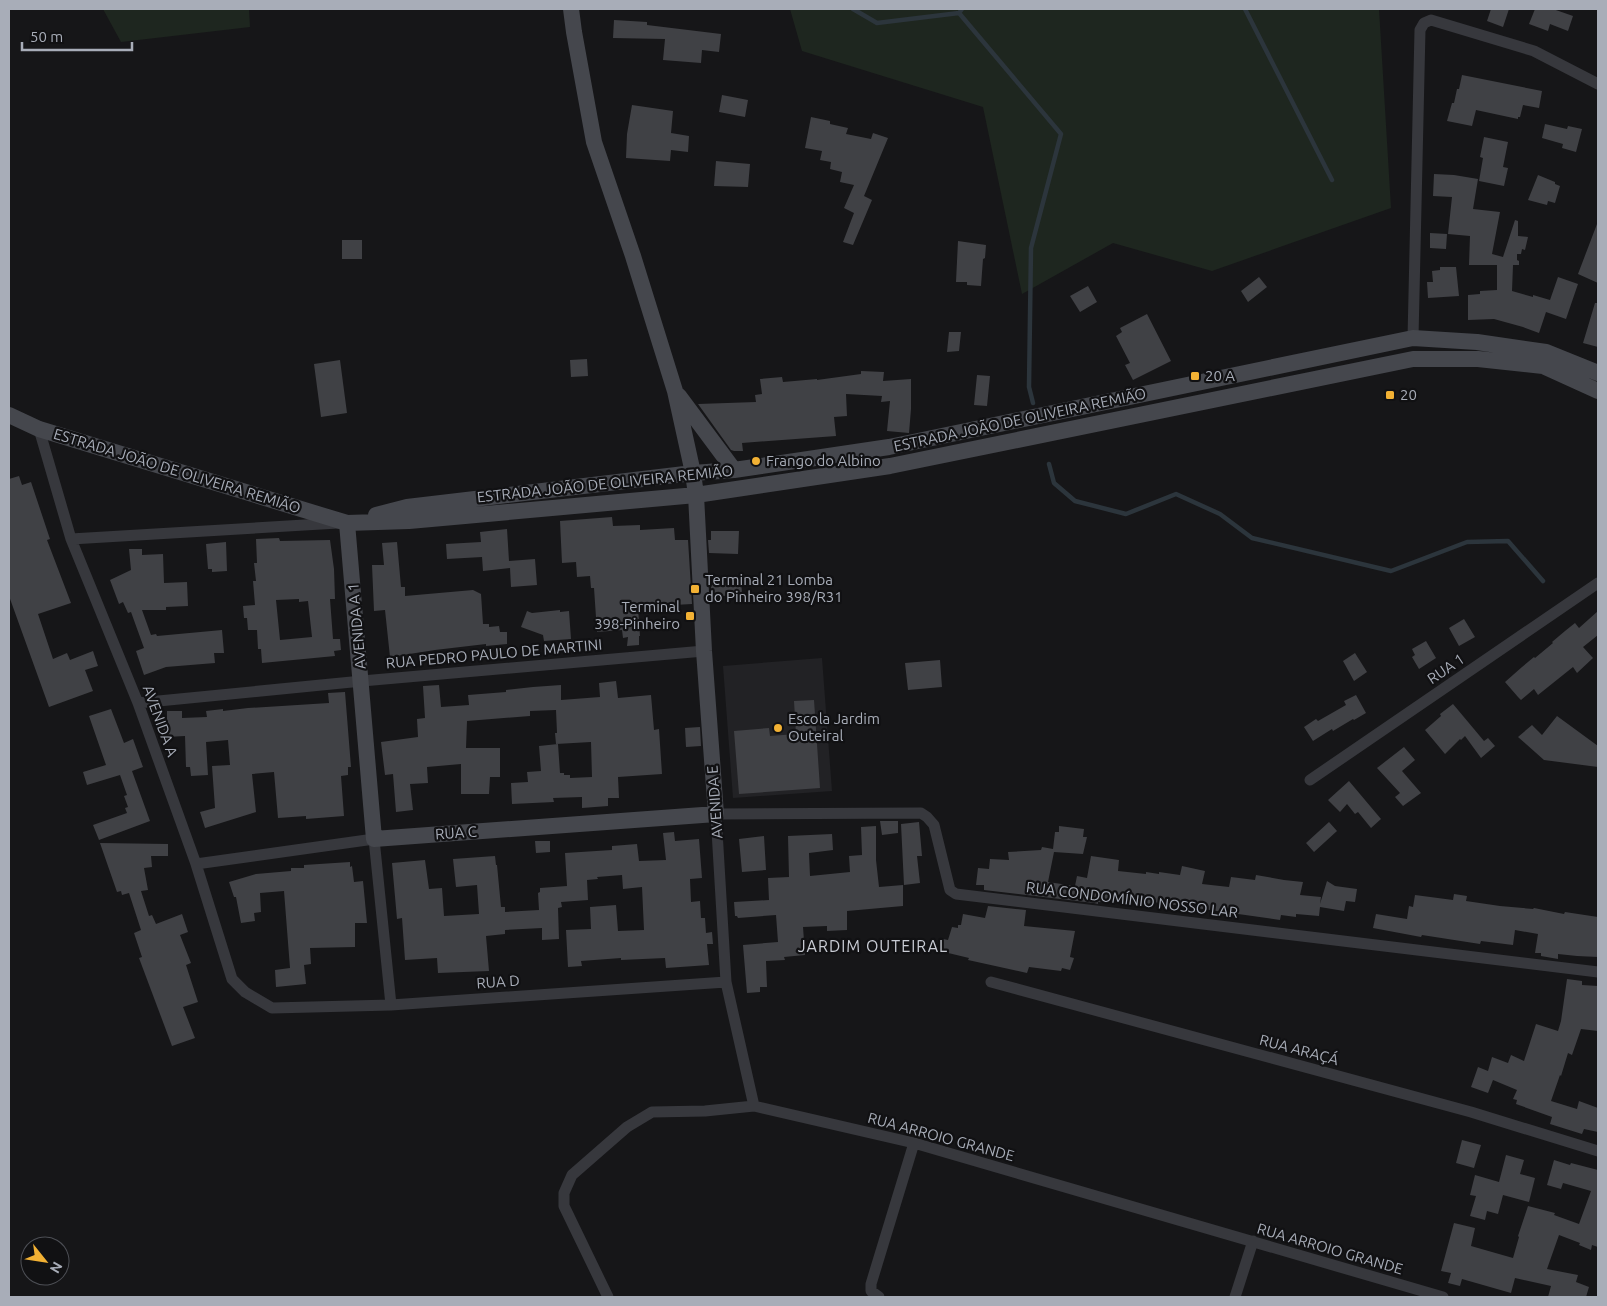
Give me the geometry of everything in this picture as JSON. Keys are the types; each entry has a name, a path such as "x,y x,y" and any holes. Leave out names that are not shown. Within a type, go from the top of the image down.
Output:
{"main road":[{"path":"571,9 575,41 594,142 633,256 675,391 734,470 732,478 727,485 696,495"},
{"name":"ESTRADA JOÃO DE OLIVEIRA REMIÃO","path":"347,523 406,507 693,473 734,470 889,447 1414,338 1477,342 1546,352 1598,372"},
{"name":"ESTRADA JOÃO DE OLIVEIRA REMIÃO","path":"9,415 38,429 287,503 347,523 408,521 696,495 890,466 1413,359 1478,359 1543,366 1598,391"},
{"name":"AVENIDA E","path":"675,391 696,495 704,651 716,814"},
{"name":"AVENIDA A 1","path":"347,523 374,839"},
{"name":"RUA C","path":"374,839 716,814"}],"street":[{"path":"1414,338 1420,30 1424,23 1431,20 1534,51 1598,84"},
{"name":"AVENIDA A","path":"38,429 71,538 138,703 196,864 232,979 245,992 272,1008"},
{"path":"71,538 347,523"},
{"name":"RUA 1","path":"1310,780 1598,583"},
{"name":"RUA PEDRO PAULO DE MARTINI","path":"138,703 704,651"},
{"name":"RUA CONDOMÍNIO NOSSO LAR","path":"716,814 921,813 927,816 934,825 950,890 956,894 1598,972"},
{"name":"AVENIDA E","path":"716,814 726,982 754,1106"},
{"name":"RUA C","path":"196,864 374,839"},
{"name":"AVENIDA A 1","path":"374,839 391,1005"},
{"name":"RUA D","path":"272,1008 391,1005 726,982"},
{"name":"RUA ARAÇÁ","path":"991,982 1471,1112 1598,1151"},
{"name":"RUA ARROIO GRANDE","path":"608,1297 564,1206 564,1193 572,1175 627,1127 652,1112 705,1111 754,1106 914,1143 1443,1297"},
{"path":"875,1294 871,1284 914,1143"},
{"path":"1235,1297 1253,1242"}],"shaded area":[{"path":"103,9 249,9 250,27 121,42"},
{"path":"790,9 1379,9 1391,208 1212,271 1113,243 1022,294 983,107 802,51"},
{"name":"Escola Jardim Outeiral","path":"822,658 832,791 733,798 723,666"}],"building":[{"path":"1491,9 1509,9 1503,27 1487,21"},
{"path":"1535,9 1553,9 1573,16 1568,31 1550,24 1548,31 1529,24"},
{"path":"614,20 647,22 647,25 721,34 719,52 702,50 701,63 663,60 665,39 613,38"},
{"path":"1462,75 1542,91 1539,108 1523,105 1518,119 1476,110 1472,126 1447,121"},
{"path":"722,95 748,100 745,117 719,112"},
{"path":"632,105 673,111 671,133 689,136 688,152 671,150 670,161 626,158 627,134"},
{"path":"811,117 830,121 830,124 848,128 846,134 871,139 873,133 888,138 864,196 872,200 853,245 843,242 854,213 844,208 854,185 840,182 842,172 830,169 831,162 820,160 822,151 805,148"},
{"path":"1545,124 1567,129 1568,126 1582,129 1576,152 1562,148 1563,144 1542,138"},
{"path":"1484,137 1508,142 1503,167 1508,168 1504,186 1479,181 1483,158 1480,157"},
{"path":"716,161 750,164 748,187 714,186"},
{"path":"1434,174 1478,179 1473,209 1500,212 1492,254 1503,257 1515,220 1518,221 1518,236 1528,237 1525,250 1522,249 1521,254 1517,254 1519,265 1513,265 1512,291 1550,300 1558,277 1578,284 1566,319 1546,312 1539,333 1494,319 1468,320 1468,295 1480,294 1480,291 1497,290 1497,265 1469,265 1470,236 1448,234 1452,197 1433,196"},
{"path":"1538,175 1560,186 1555,203 1548,201 1547,205 1528,200"},
{"path":"1598,224 1598,283 1578,274"},
{"path":"1430,233 1447,234 1446,249 1430,248"},
{"path":"342,240 362,240 362,259 342,259"},
{"path":"958,241 986,245 981,286 967,285 967,282 956,282"},
{"path":"1440,267 1456,267 1459,296 1428,298 1427,282 1433,282 1432,271 1440,270"},
{"path":"1259,277 1267,287 1248,302 1241,291"},
{"path":"1088,286 1097,302 1080,312 1070,296"},
{"path":"1595,303 1598,303 1598,347 1583,343"},
{"path":"1147,314 1171,361 1133,380 1125,365 1130,363 1116,336 1122,332 1120,328"},
{"path":"949,332 961,332 959,351 947,352"},
{"path":"587,359 588,376 571,377 570,360"},
{"path":"340,360 347,413 321,417 314,364"},
{"path":"861,371 884,372 883,381 911,379 909,433 887,431 890,401 881,402 882,396 846,394 847,416 834,417 836,436 742,443 743,451 734,451 731,450 698,404 756,402 755,395 762,394 760,379 782,377 783,382 817,380 861,374"},
{"path":"977,375 990,376 987,406 974,405"},
{"path":"19,476 22,485 31,482 50,539 47,540 71,603 38,614 53,659 67,653 70,660 93,651 98,666 85,670 93,691 49,707 9,596 9,479"},
{"path":"612,517 613,526 640,525 640,530 674,528 675,540 688,540 692,604 638,607 639,645 627,646 628,637 623,638 622,630 597,632 594,588 591,588 590,576 577,577 576,562 562,563 560,521"},
{"path":"507,529 509,561 535,559 537,585 511,587 510,568 483,571 482,557 447,559 446,544 481,542 480,532"},
{"path":"711,531 739,531 738,554 709,553 708,540 711,540"},
{"path":"279,538 280,541 330,540 334,569 335,599 330,599 333,639 340,639 341,650 334,651 335,656 262,663 261,649 258,649 257,630 248,630 243,606 255,605 253,581 256,581 254,563 257,563 256,539","holes":["299,599 299,602 308,601 312,637 280,640 276,600"]},
{"path":"226,542 227,571 212,572 212,569 208,569 206,544"},
{"path":"397,542 401,587 405,587 405,596 473,590 481,594 483,624 489,624 489,627 499,626 500,632 507,632 507,644 486,646 486,644 390,657 385,610 374,611 372,565 384,565 382,543"},
{"path":"129,549 142,549 142,555 163,554 164,583 187,582 188,606 166,607 166,610 142,610 151,635 222,630 224,653 214,653 215,663 166,667 144,675 136,651 144,648 131,612 128,613 123,602 119,604 110,580 131,570"},
{"path":"741,581 742,593 711,598 711,584"},
{"path":"560,610 560,612 569,611 571,639 544,641 543,635 521,627 527,611 532,613"},
{"path":"1598,611 1598,635 1583,647 1593,658 1577,673 1573,667 1538,695 1534,689 1521,700 1505,682 1575,623 1579,628"},
{"path":"1464,619 1475,637 1459,646 1449,628"},
{"path":"1426,641 1436,658 1419,669 1412,657 1415,655 1412,649"},
{"path":"1355,653 1367,672 1354,681 1343,661"},
{"path":"940,660 942,687 908,690 905,663"},
{"path":"616,681 618,698 651,695 654,730 659,729 662,774 618,777 619,798 608,798 608,806 582,808 582,797 553,798 554,802 512,804 511,783 528,782 527,772 541,771 539,746 558,744 560,773 570,775 570,778 592,777 591,742 556,744 556,710 530,711 530,716 467,721 466,748 500,748 500,777 490,777 489,794 461,794 461,764 427,767 428,783 410,784 413,810 396,812 393,774 385,775 381,742 418,737 417,719 425,718 423,686 439,685 441,707 469,705 468,695 561,685 561,700 600,697 599,683"},
{"path":"345,692 351,767 348,767 348,775 341,776 344,816 306,819 306,816 278,818 274,772 252,774 256,812 205,828 200,812 215,808 212,766 230,765 228,740 206,742 208,775 191,776 190,767 186,767 185,736 166,737 160,719 167,719 167,711 182,711 182,718 207,717 206,711 223,709 223,711 329,703 328,693"},
{"path":"1356,695 1366,713 1333,731 1332,729 1313,741 1304,727 1316,719 1318,721 1346,705 1344,701"},
{"path":"814,700 820,788 739,794 734,731 769,728 770,736 796,734 794,701"},
{"path":"1453,704 1484,741 1488,738 1495,746 1481,758 1465,736 1445,754 1425,730 1441,716 1440,714"},
{"path":"111,709 124,743 133,739 143,767 132,771 150,821 99,840 93,825 127,813 125,808 128,807 124,796 127,795 120,775 87,785 83,772 106,765 89,716"},
{"path":"1557,716 1598,746 1598,767 1544,760 1518,737 1532,725 1542,735"},
{"path":"700,727 701,746 686,747 685,728"},
{"path":"1404,747 1415,760 1402,771 1421,793 1403,806 1395,797 1400,793 1377,768"},
{"path":"1349,781 1381,819 1371,828 1358,812 1355,814 1347,804 1340,812 1328,800"},
{"path":"880,821 898,821 898,833 882,835"},
{"path":"919,822 922,856 917,856 920,883 904,885 901,824"},
{"path":"1329,822 1337,831 1314,852 1306,843"},
{"path":"876,826 876,860 879,887 903,885 903,906 847,911 847,930 827,931 827,926 803,927 805,955 784,957 785,960 766,961 767,987 760,987 760,992 747,993 743,945 778,942 776,915 738,918 735,916 734,902 769,900 768,878 789,877 788,836 832,834 833,850 809,853 810,876 850,872 849,856 862,855 861,827"},
{"path":"1059,826 1084,829 1083,837 1087,837 1083,854 1054,852 1048,882 1075,886 1077,876 1087,878 1091,856 1119,860 1118,871 1146,874 1146,872 1159,874 1159,872 1180,875 1182,866 1205,871 1202,884 1229,887 1231,877 1255,880 1256,875 1303,882 1300,895 1321,897 1320,904 1327,881 1335,886 1357,889 1355,902 1346,901 1344,911 1320,907 1319,916 1296,914 1296,917 1281,915 1280,920 1153,902 1153,904 1098,902 1098,904 984,890 984,885 976,885 978,868 989,869 990,859 1009,860 1008,852 1041,850 1042,847 1053,849 1055,832 1059,832"},
{"path":"674,832 675,841 699,839 702,878 690,879 691,902 700,901 701,918 705,918 706,933 712,932 713,944 707,944 709,965 666,968 665,958 621,960 621,958 581,961 582,966 568,967 566,930 591,929 590,907 616,905 618,931 644,930 642,887 623,889 622,875 597,877 598,879 587,880 588,900 561,902 562,907 558,908 559,939 542,940 542,928 505,930 505,934 486,936 489,971 438,973 437,958 405,960 402,918 397,919 392,863 425,860 429,889 442,888 444,916 479,914 477,885 456,887 453,859 495,856 501,907 505,907 505,912 539,910 538,893 540,888 567,886 565,853 612,850 612,846 637,844 639,861 666,860 663,833"},
{"path":"764,836 766,870 742,872 739,839"},
{"path":"535,841 550,841 550,852 536,853"},
{"path":"100,843 168,844 168,856 151,856 152,867 144,868 148,890 141,891 149,916 152,915 156,924 182,914 188,932 180,935 191,963 186,965 198,1002 183,1007 195,1038 172,1046 139,958 142,957 134,933 141,930 129,893 122,895 121,891 117,892"},
{"path":"350,862 354,882 363,881 367,923 355,923 355,947 310,948 311,964 304,965 306,984 276,987 275,970 290,968 284,891 260,893 261,912 254,913 255,921 241,923 236,897 234,897 229,882 256,874 291,871 291,868 304,868 304,865"},
{"path":"1454,894 1467,896 1466,901 1598,917 1598,957 1558,954 1558,959 1541,956 1541,953 1535,953 1538,934 1515,930 1513,945 1481,941 1480,944 1422,935 1421,937 1373,928 1376,914 1407,919 1409,906 1413,907 1415,895 1453,900"},
{"path":"988,906 1026,910 1024,926 1075,931 1070,957 1074,958 1070,970 1062,968 1061,971 1029,967 1027,973 968,960 969,958 940,951 943,939 948,940 952,927 958,928 958,925 961,925 963,914 985,918"},
{"path":"1567,979 1582,981 1582,985 1598,986 1598,1031 1581,1029 1572,1055 1568,1053 1551,1101 1577,1109 1579,1101 1598,1108 1598,1132 1584,1129 1582,1134 1550,1124 1552,1117 1516,1104 1517,1100 1513,1099 1517,1090 1493,1080 1488,1093 1471,1087 1478,1067 1488,1071 1492,1057 1508,1063 1511,1055 1524,1061 1536,1024 1558,1031"},
{"path":"1462,1140 1481,1145 1474,1168 1456,1163"},
{"path":"1506,1155 1524,1160 1520,1174 1535,1178 1529,1202 1503,1195 1498,1214 1487,1211 1485,1220 1470,1216 1476,1196 1470,1195 1475,1175 1499,1182"},
{"path":"1554,1160 1598,1170 1598,1247 1592,1245 1591,1250 1579,1245 1580,1243 1559,1235 1547,1269 1578,1275 1576,1282 1589,1287 1586,1297 1548,1297 1551,1286 1515,1278 1511,1293 1462,1279 1460,1286 1448,1283 1451,1273 1441,1271 1454,1223 1475,1228 1471,1246 1513,1258 1528,1206 1555,1213 1554,1215 1579,1224 1591,1191 1563,1183 1561,1189 1547,1185"}],"waterway":[{"path":"853,9 877,23 959,13 962,9"},
{"path":"1245,9 1332,180"},
{"path":"959,13 1061,134 1031,248 1029,387 1033,403"},
{"path":"1049,464 1054,483 1075,501 1126,514 1176,494 1220,514 1252,538 1391,571 1467,542 1508,541 1543,581"}],"place":[{"name":"20 A","path":"1195,376"},
{"name":"20","path":"1390,395"},
{"name":"Frango do Albino","path":"756,461"},
{"name":"Terminal 21 Lomba do Pinheiro 398/R31","path":"695,589"},
{"name":"Terminal 398-Pinheiro","path":"690,616"},
{"name":"Escola Jardim Outeiral","path":"778,728"}],"district":[{"name":"JARDIM OUTEIRAL","path":"873,946"}]}
